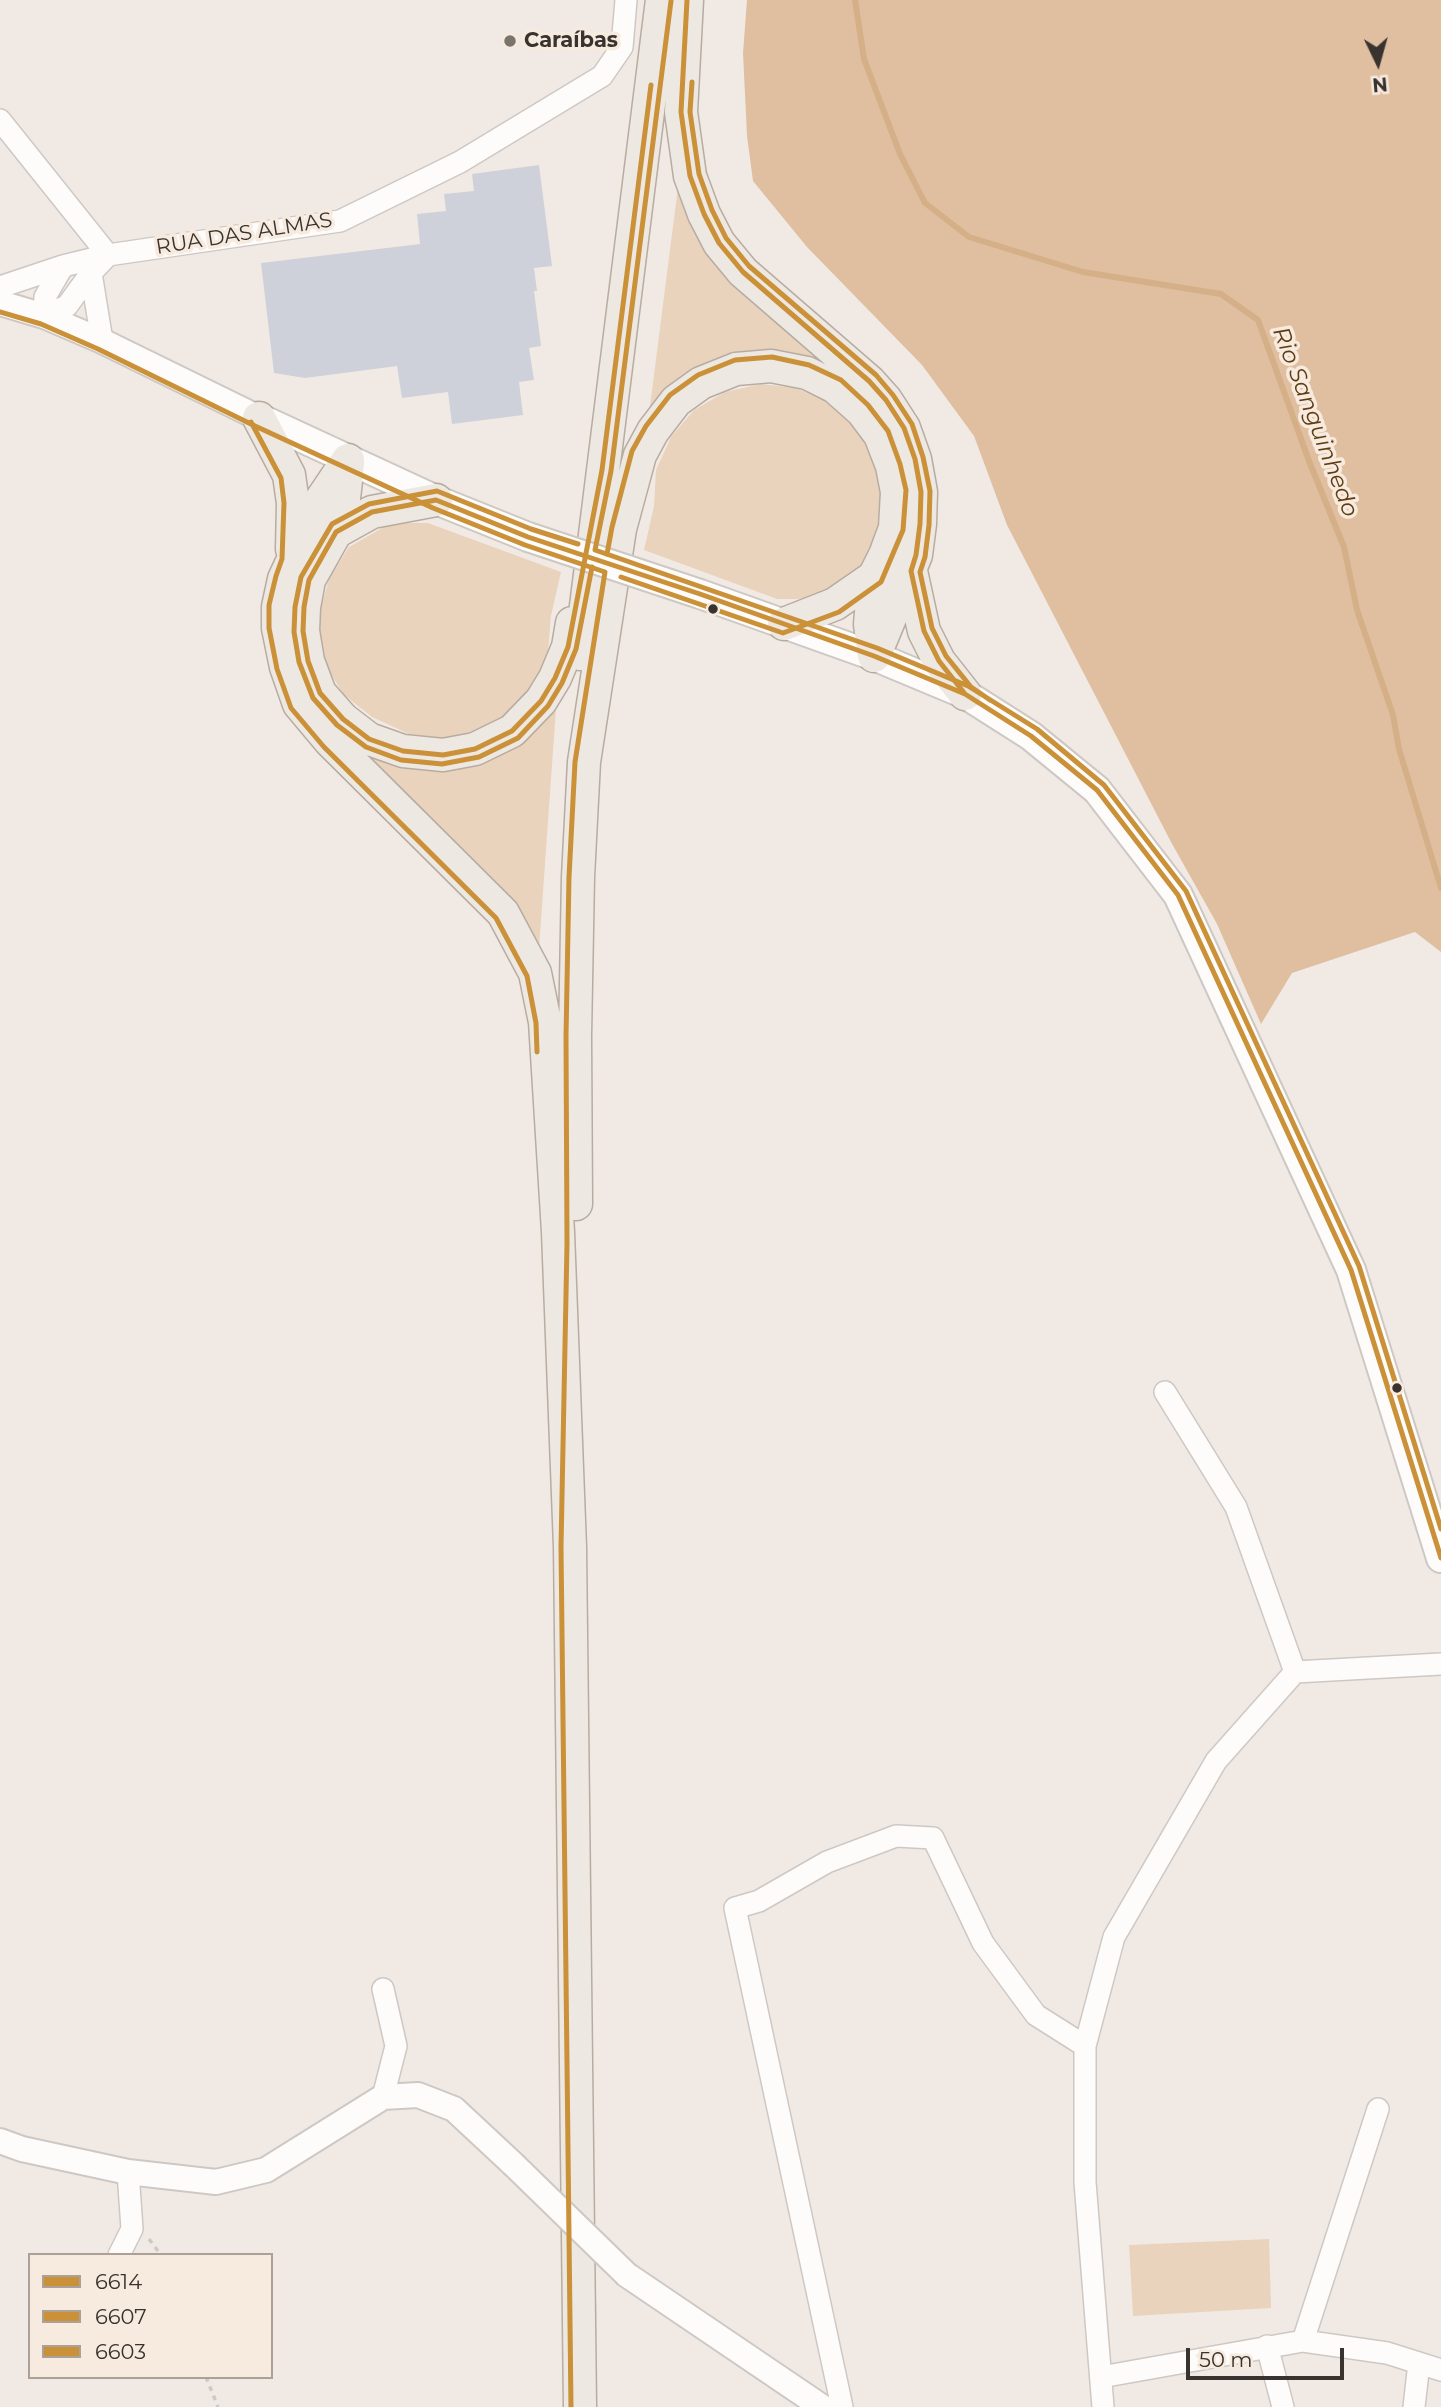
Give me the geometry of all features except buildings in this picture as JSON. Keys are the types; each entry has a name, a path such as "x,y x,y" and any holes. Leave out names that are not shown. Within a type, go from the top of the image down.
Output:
{"main road":[{"path":"558,1232 558,962 567,761 662,0"},
{"path":"620,529 622,465 684,0"},
{"path":"684,0 681,112 690,176 704,214 719,243 743,272 869,381 886,400 904,428 915,458 921,492 916,555 874,656"},
{"path":"570,1547 576,1244 575,1035 578,877 584,762 620,529 640,455 653,431 676,401 701,383 736,369 771,366 807,373 835,387 862,411 880,435 892,466 897,492 894,528 874,577 870,625 874,656"},
{"path":"259,418 436,500 528,537 785,624 874,656 965,694 1031,736 1097,790 1178,895 1351,1270 1441,1558"},
{"path":"259,418 289,475 293,503 291,561"},
{"path":"348,460 343,508 336,532 309,580 303,631 308,661 320,693 343,719 369,739 403,751 443,755 475,749 512,731 541,701 555,678 568,647 603,470"},
{"path":"348,460 321,500 284,579 278,607 278,628 286,667 299,704 330,741 503,913 535,973 544,1022 558,1232 570,1547 580,2407"},
{"path":"336,532 372,512 436,500"},
{"path":"911,571 924,631 939,661 965,694"},
{"path":"785,624 835,604 874,577"}],"street":[{"name":"RUA DAS ALMAS","path":"0,287 63,266 108,255 340,220 448,168 602,76 622,47 626,0"},
{"path":"0,120 108,255 91,272 67,306 44,316"},
{"path":"44,316 45,297 63,266"},
{"path":"91,272 102,341"},
{"path":"0,303 44,316 102,341 259,418"},
{"path":"1165,1392 1236,1507 1295,1672"},
{"path":"1103,2407 1085,2182 1085,2046 1114,1937 1216,1761 1295,1672 1441,1664"},
{"path":"842,2407 735,1908 760,1901 827,1862 896,1836 933,1838 983,1943 1036,2015 1085,2046"},
{"path":"383,1989 396,2046 383,2097"},
{"path":"0,2141 22,2149 128,2172 216,2182 267,2170 383,2097 418,2095 454,2109 627,2275 822,2407"},
{"path":"1303,2341 1378,2109"},
{"path":"120,2253 132,2229 128,2172"},
{"path":"1101,2377 1303,2341 1387,2353 1441,2370"},
{"path":"1267,2346 1283,2407"},
{"path":"1414,2407 1419,2363"}],"path":[{"path":"207,2379 218,2407"}],"shaded area":[{"path":"747,0 1441,0 1441,952 1415,932 1292,973 1261,1024 1217,924 1171,842 1007,525 974,436 922,365 807,247 753,181 747,136 743,53"},
{"path":"679,179 834,363 784,353 649,414"},
{"path":"761,384 796,388 833,405 862,428 888,501 876,543 856,575 821,595 777,599 644,550 654,506 656,470 671,437 694,410 725,392"},
{"path":"428,523 561,572 551,616 548,652 534,685 511,712 479,730 444,738 409,734 372,717 343,694 324,662 317,621 329,579 349,547 384,527"},
{"path":"556,709 539,948 351,742 468,765 520,745"},
{"path":"1269,2239 1271,2308 1133,2316 1129,2245"}],"waterway":[{"name":"Rio Sanguinhedo","path":"855,0 864,59 900,154 925,203 969,237 1083,272 1221,294 1258,320 1309,461 1344,547 1357,610 1393,715 1399,749 1441,888"}],"transit line":[{"name":"6614","path":"687,0 681,112 690,176 704,214 719,243 743,272 869,381 886,400 904,428 915,459 921,492 920,524 911,571 924,631 939,661 965,694 1031,736 1097,790 1178,895 1351,1270 1441,1558"},
{"name":"6603","path":"671,1 611,471 595,550 877,648 968,686 1037,729 1104,785 1186,891 1359,1266 1441,1529"},
{"name":"6603","path":"692,82 690,112 699,174 726,238 749,266 876,375 912,424 930,491 929,525 920,572 932,628 946,656 971,687 990,700"},
{"name":"6614","path":"436,500 372,512 336,532 309,580 303,631 308,661 320,693 343,719 369,739 403,751 443,755 475,749 512,731 541,701 555,678 568,647 602,470 651,85"},
{"name":"6607","path":"0,312 41,324 98,349 255,426 433,508 525,545 605,572 575,762 569,877 566,1036 567,1244 561,1547 571,2407"},
{"name":"6607","path":"607,554 632,451 646,426 670,395 698,375 735,360 772,357 809,365 841,380 868,405 888,431 906,490 903,530 881,582 839,612 783,633 621,577"},
{"name":"6607","path":"251,422 281,478 284,503 282,559 269,605 269,628 277,669 291,708 324,747 496,918 527,976 536,1023 537,1052"},
{"name":"6603","path":"578,544 531,529 437,491 369,504 332,524 301,577 295,607 294,632 299,662 313,698 337,725 366,747 401,760 442,764 479,757 518,738 548,706 562,683 576,649 592,567"},
{"name":"6614","path":"436,500 528,537 874,656 965,694 979,703"}],"place":[{"name":"Caraíbas","path":"510,41"}]}
